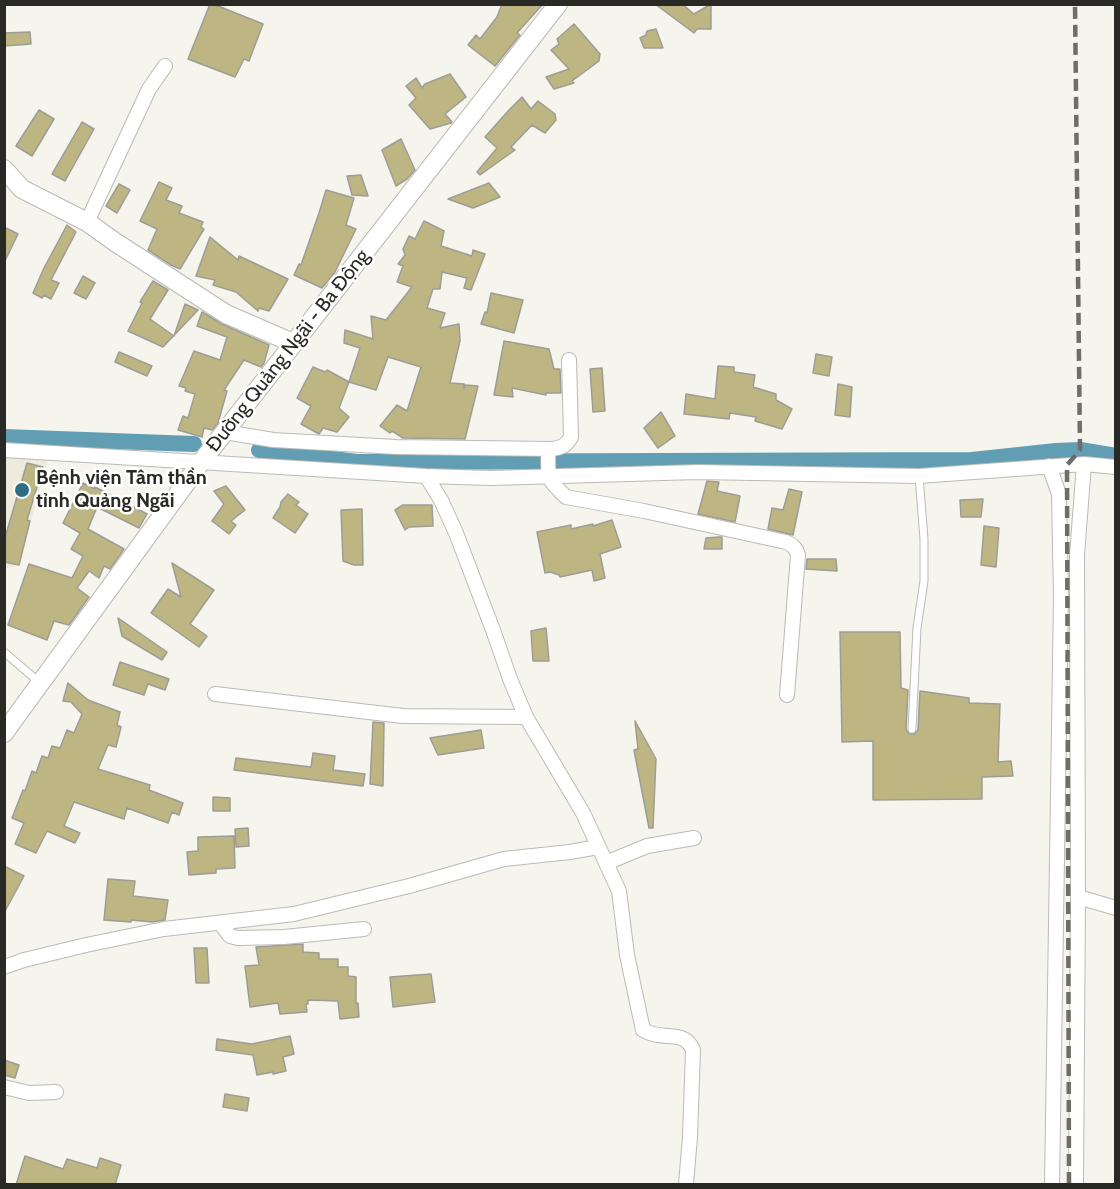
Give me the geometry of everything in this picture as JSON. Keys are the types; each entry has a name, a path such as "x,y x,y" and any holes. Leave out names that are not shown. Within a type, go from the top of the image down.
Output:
{"main road":[{"name":"Đường Quảng Ngãi - Ba Động","path":"4,733 202,461 558,4"},
{"path":"4,169 22,189 87,222 226,314 293,343"}],"street":[{"path":"87,222 149,89 165,66"},
{"path":"4,450 491,478 548,462 571,437 569,360"},
{"path":"225,432 273,440 396,447 548,462 698,472 919,476 1084,464 1116,467"},
{"path":"548,462 558,490 566,497 644,511 792,545 798,555 787,694"},
{"path":"1076,1185 1077,555 1084,464"},
{"path":"1049,466 1059,494 1061,597 1052,1185"},
{"path":"426,476 441,500 456,533 526,717 577,803 619,891 627,955 643,1030 651,1035 685,1038 693,1050 686,1185"},
{"path":"215,694 404,716 526,717"},
{"path":"606,862 646,846 694,838"},
{"path":"4,967 86,945 164,929 294,914 409,886 504,859 598,847"},
{"path":"1078,897 1116,908"},
{"path":"220,923 226,932 238,938 284,938 364,929"},
{"path":"4,1087 29,1093 56,1092"}],"lane":[{"path":"912,729 917,628 924,581 924,539 919,476"},
{"path":"4,652 40,684"}],"shaded area":[{"name":"Bệnh viện Tâm thần tỉnh Quảng Ngãi","path":"5,457 48,459 19,565 5,569"}],"building":[{"path":"210,4 263,24 249,61 244,59 235,77 188,59"},
{"path":"502,4 543,4 517,33 520,35 495,66 468,45 476,35 480,39 497,17"},
{"path":"655,4 682,4 694,14 711,4 711,29 697,29 694,33"},
{"path":"574,24 600,54 599,61 572,81 574,83 554,89 546,77 569,69 551,50 559,44 557,39"},
{"path":"656,29 663,48 644,48 640,38 646,35 647,31"},
{"path":"30,32 31,44 4,46 4,33"},
{"path":"450,74 466,97 445,114 451,123 430,129 409,105 416,98 406,86 416,78 422,88 425,84"},
{"path":"522,97 531,109 538,101 555,114 556,120 545,133 532,125 511,147 515,150 480,175 477,172 497,148 485,137"},
{"path":"39,110 54,119 32,156 16,146"},
{"path":"82,122 94,129 65,181 52,174"},
{"path":"401,139 415,170 396,186 382,150"},
{"path":"361,175 368,196 352,195 347,176"},
{"path":"159,182 172,188 166,200 182,206 179,213 203,222 201,227 204,229 180,269 148,250 157,229 140,221"},
{"path":"489,183 500,197 473,208 448,199"},
{"path":"119,184 130,190 117,213 106,206"},
{"path":"326,190 354,198 346,225 356,229 335,272 322,288 294,275 299,264 301,265"},
{"path":"424,221 444,231 441,246 472,256 473,250 485,254 471,290 464,288 467,278 442,272 440,289 433,289 427,308 445,313 440,328 459,324 460,341 450,383 464,384 464,389 465,385 478,386 465,439 403,438 380,426 397,405 407,411 421,367 388,357 376,390 349,382 360,348 344,343 345,330 373,339 371,316 386,320 412,287 397,282 403,266 398,264 405,255 403,249 409,236 415,239"},
{"path":"67,225 76,232 51,280 59,283 51,299 44,295 42,298 33,293"},
{"path":"4,227 18,234 4,263"},
{"path":"210,237 238,260 239,256 288,279 269,311 259,308 258,311 236,292 213,285 215,280 196,276"},
{"path":"83,276 95,283 86,299 74,293"},
{"path":"153,281 168,290 150,319 174,336 163,347 128,331 142,303 140,302"},
{"path":"491,293 523,300 514,333 481,324 485,312 487,313"},
{"path":"185,304 198,310 174,335"},
{"path":"202,312 222,324 269,345 261,367 244,360 224,390 227,391 218,423 212,430 204,428 202,437 178,430 183,416 188,418 195,394 179,386 194,351 220,360 227,337 197,326"},
{"path":"504,341 549,349 554,369 560,369 561,393 546,393 546,395 512,388 513,397 494,395"},
{"path":"119,352 152,366 147,376 115,362"},
{"path":"816,354 832,357 829,376 813,373"},
{"path":"718,366 734,367 734,372 755,375 753,387 776,394 776,400 792,409 782,429 755,421 756,417 730,413 729,419 684,414 686,394 715,399"},
{"path":"313,367 325,372 327,370 349,382 339,408 349,417 337,432 323,428 319,434 301,424 311,406 297,398"},
{"path":"602,368 605,411 593,412 590,369"},
{"path":"838,384 852,387 850,417 835,415"},
{"path":"661,412 675,436 658,448 644,428"},
{"path":"27,463 43,467 27,520 30,521 19,565 4,562 4,541"},
{"path":"707,481 719,482 717,491 740,496 735,522 698,514"},
{"path":"83,483 147,514 139,528 97,507 88,529 124,549 110,569 104,566 99,578 89,571 77,588 89,597 69,625 54,621 47,640 8,625 29,564 72,578 83,556 71,549 80,533 63,523"},
{"path":"226,486 245,510 231,521 236,525 229,534 212,521 224,504 214,491"},
{"path":"789,489 802,492 793,535 768,529 772,508 783,510"},
{"path":"288,494 299,502 296,505 308,514 295,533 273,518"},
{"path":"983,499 981,517 961,517 960,500"},
{"path":"403,505 432,505 433,526 409,527 405,530 395,510"},
{"path":"362,509 363,565 354,565 343,561 341,510"},
{"path":"612,520 621,547 600,554 605,578 594,581 592,570 560,577 550,572 545,573 537,532 571,525 571,529 593,524 593,526"},
{"path":"984,526 999,528 996,567 981,565"},
{"path":"722,537 722,549 704,549 706,538"},
{"path":"807,559 836,559 837,571 806,569"},
{"path":"172,563 214,590 190,624 207,636 199,647 151,613 168,589 181,597"},
{"path":"118,618 167,652 162,660 122,636"},
{"path":"546,628 549,661 533,661 531,631"},
{"path":"840,632 900,632 901,688 908,690 906,729 909,734 914,734 918,730 920,691 969,698 969,703 1000,704 998,762 1011,761 1013,776 982,777 982,799 873,800 873,741 842,742"},
{"path":"120,662 169,679 165,690 148,684 144,695 113,685"},
{"path":"68,683 88,700 120,712 117,725 121,727 116,747 108,745 98,769 150,785 149,790 183,803 179,815 172,812 168,823 127,808 124,819 74,802 64,826 80,833 75,843 47,831 36,853 15,844 24,823 12,818 32,771 36,773 42,756 48,758 52,746 60,748 67,730 74,733 82,714 71,702 63,701"},
{"path":"635,721 656,759 653,828 649,828 634,750 638,749"},
{"path":"373,722 384,723 383,786 370,784"},
{"path":"481,730 484,748 438,755 430,738"},
{"path":"313,753 335,756 333,770 365,774 363,786 234,770 236,758 311,767"},
{"path":"213,797 230,798 230,811 213,811"},
{"path":"248,828 249,846 236,847 235,829"},
{"path":"234,836 235,868 216,869 216,873 189,875 187,852 198,851 198,837"},
{"path":"4,866 24,876 4,913"},
{"path":"108,879 135,881 133,896 168,900 165,920 152,922 131,920 131,922 104,920"},
{"path":"303,944 303,952 319,953 319,959 338,959 338,967 348,967 348,976 356,977 356,1004 358,1003 359,1017 340,1019 338,1001 308,1000 307,1012 280,1014 278,1003 250,1007 245,966 259,965 256,947"},
{"path":"194,948 207,948 209,983 196,983"},
{"path":"431,974 435,1002 393,1007 390,977"},
{"path":"290,1036 294,1054 283,1057 286,1071 273,1074 273,1072 257,1075 253,1055 216,1050 217,1039 252,1044"},
{"path":"4,1060 19,1065 15,1078 4,1075"},
{"path":"225,1094 249,1098 247,1111 223,1107"},
{"path":"25,1156 63,1169 67,1159 97,1168 100,1158 121,1165 115,1185 16,1185"}],"waterway":[{"path":"4,437 194,444"},
{"path":"259,450 357,462 972,460 1080,450 1116,456"}],"railway":[{"path":"1069,1184 1067,465 1080,450 1075,4"}],"place":[{"name":"Bệnh viện Tâm thần tỉnh Quảng Ngãi","path":"22,490"}]}
